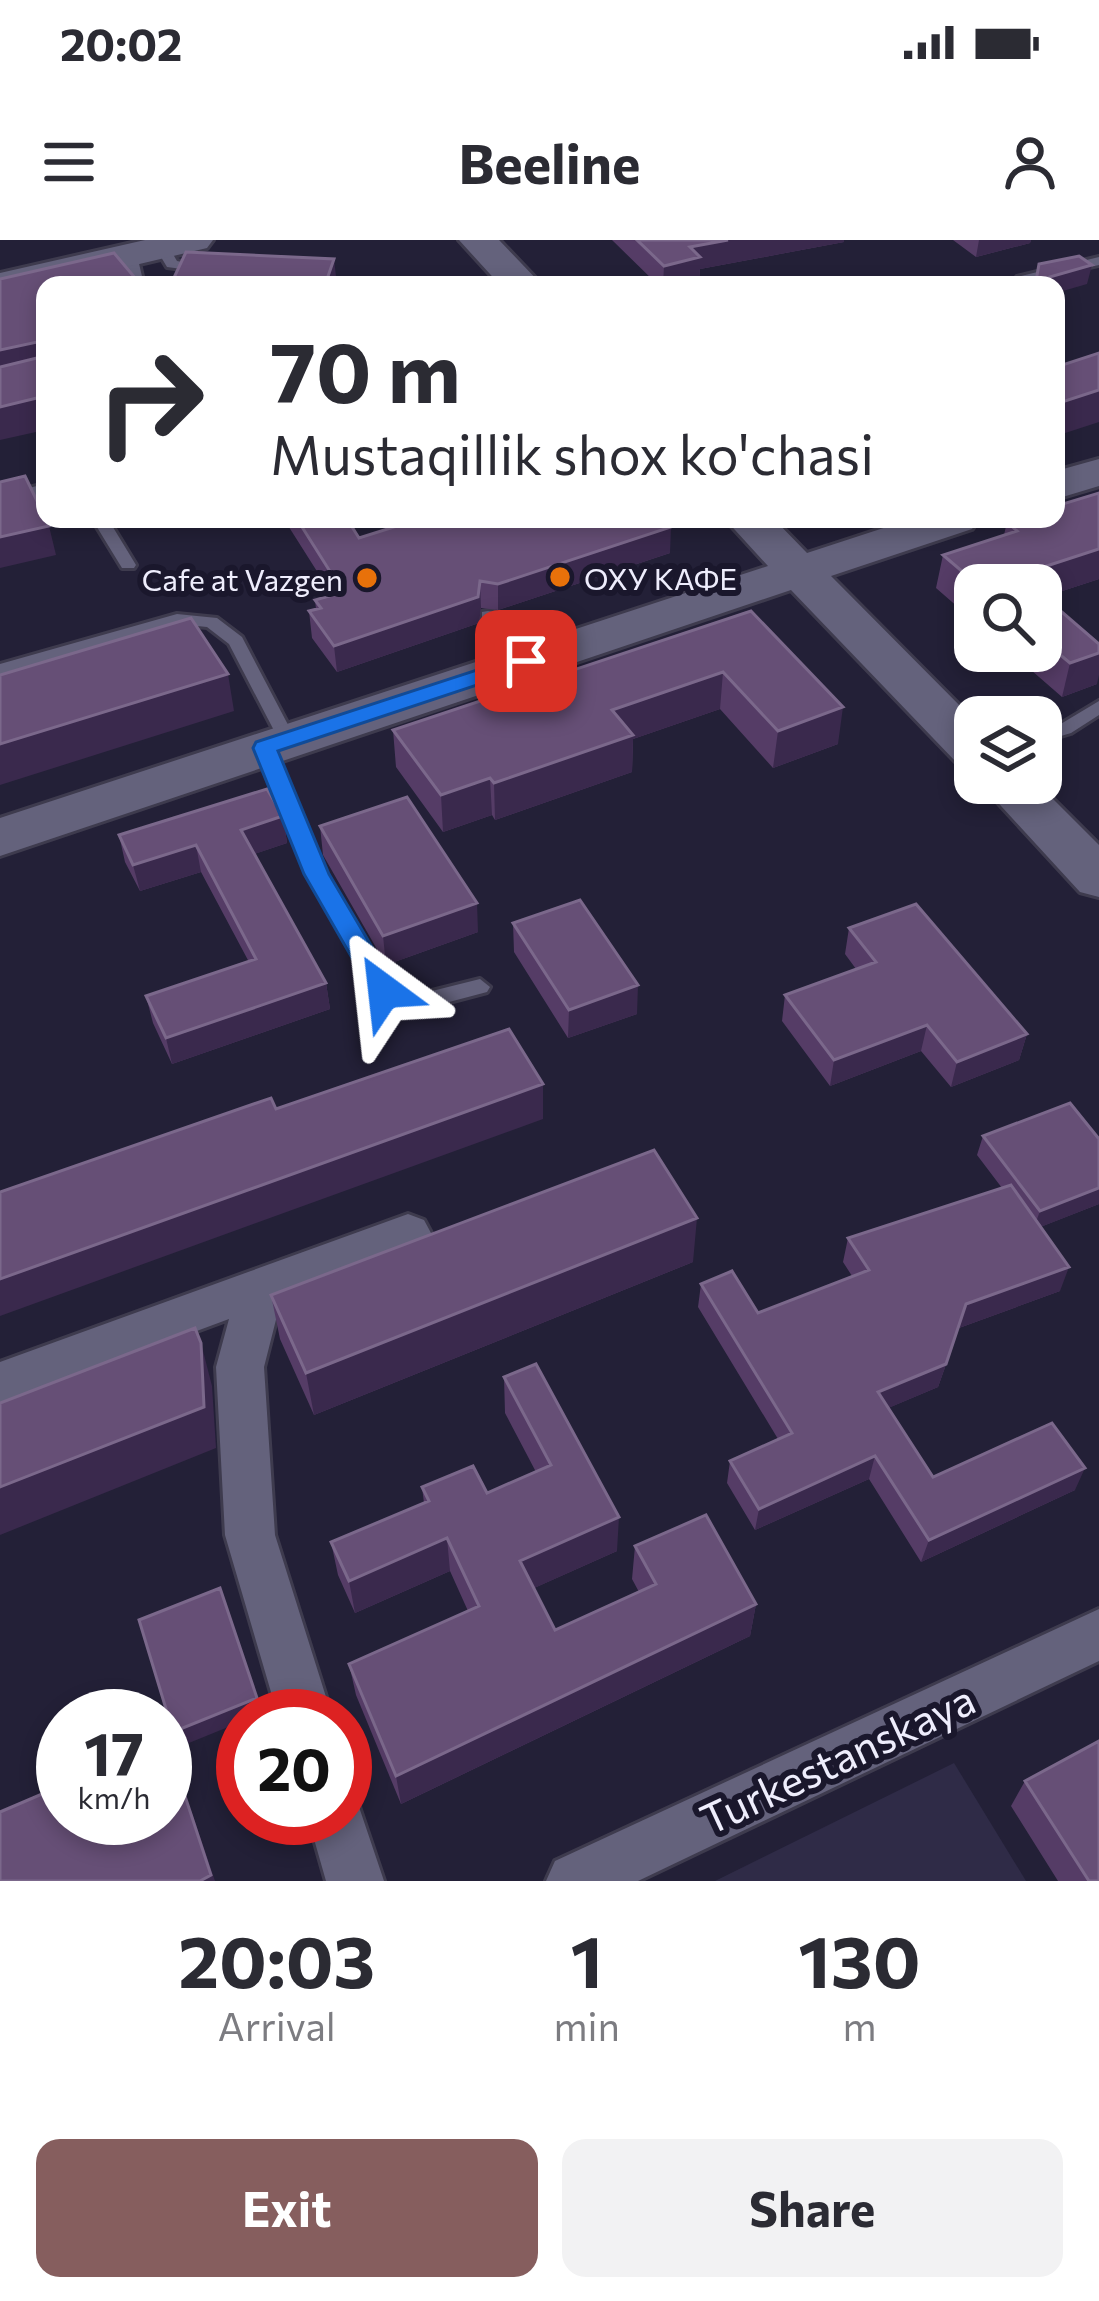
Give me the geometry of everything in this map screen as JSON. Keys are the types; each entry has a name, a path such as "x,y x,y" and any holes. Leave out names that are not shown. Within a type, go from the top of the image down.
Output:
{"main road":[{"path":"478,240 512,276"},
{"path":"0,265 158,256"},
{"path":"49,276 158,256"},
{"path":"0,285 36,278"},
{"path":"1065,483 1099,472"},
{"path":"757,528 954,730"},
{"path":"0,837 929,528"},
{"path":"1027,804 1099,878"}],"street":[{"path":"0,1383 408,1233"},
{"path":"261,1287 239,1367 250,1535 297,1689"},
{"name":"Turkestanskaya","path":"575,1881 1099,1634"},
{"path":"345,1845 356,1881"}],"lane":[{"path":"1029,276 1099,261"},
{"path":"0,500 36,491"},
{"path":"105,528 128,565"},
{"path":"488,616 526,661"},
{"path":"0,670 177,619 211,622 236,641 276,744 316,874 384,991 416,1003 480,987"},
{"path":"1062,730 1099,706"}],"shaded area":[{"path":"954,1763 1026,1881 715,1881"}],"building":[{"path":"637,240 728,240 690,247 700,257 664,266"},
{"path":"186,252 334,259 328,276 175,276"},
{"path":"114,253 133,276 36,276 36,342 0,350 0,279"},
{"path":"1079,256 1092,265 1037,276 1039,264"},
{"path":"1099,353 1099,390 1065,401 1065,364"},
{"path":"36,358 36,398 0,407 0,367"},
{"path":"25,476 36,499 36,528 40,528 0,537 0,482"},
{"path":"1099,493 1099,549 1053,564 954,564 943,555 1017,531 1014,528 1065,528 1065,503"},
{"path":"303,528 353,528 359,538 391,528 668,528 498,584 480,581 478,597 334,646 309,611 321,608 315,600 343,592"},
{"path":"751,611 843,707 778,731 723,672 612,710 633,735 494,783 490,778 441,795 393,730"},
{"path":"1062,612 1099,644 1099,653 1070,663 1062,656"},
{"path":"191,618 228,674 0,744 0,675"},
{"path":"267,789 283,816 241,830 326,983 166,1038 146,996 256,959 196,845 133,865 119,835"},
{"path":"407,797 477,903 383,936 320,826"},
{"path":"580,900 638,985 569,1010 513,923"},
{"path":"916,904 1027,1034 957,1062 927,1025 834,1060 785,995 876,962 849,928"},
{"path":"509,1029 543,1084 0,1279 0,1192 271,1098 276,1109"},
{"path":"1070,1103 1099,1139 1099,1188 1040,1211 983,1136"},
{"path":"654,1150 697,1218 306,1373 271,1295"},
{"path":"1011,1185 1069,1267 966,1304 946,1364 878,1392 933,1477 1052,1423 1085,1468 929,1540 875,1456 759,1509 730,1461 792,1433 701,1284 732,1271 758,1313 869,1270 848,1238"},
{"path":"195,1328 201,1343 204,1407 0,1487 0,1403"},
{"path":"536,1364 619,1517 520,1561 555,1630 656,1584 635,1546 706,1515 756,1604 396,1776 372,1719 372,1689 359,1689 349,1664 479,1606 447,1538 349,1581 331,1542 429,1501 422,1487 473,1466 487,1493 551,1465 504,1377"},
{"path":"220,1588 254,1689 216,1689 216,1715 192,1724 192,1689 160,1689 139,1620"},
{"path":"1099,1741 1099,1881 1089,1881 1025,1781"},
{"path":"36,1797 36,1845 192,1845 192,1817 211,1875 200,1881 0,1881 0,1812"}],"place":[{"name":"ОХУ КАФЕ","path":"560,577"},
{"name":"Cafe at Vazgen","path":"367,578"}],"route":[{"path":"384,991 316,874 264,748 526,661"}]}
